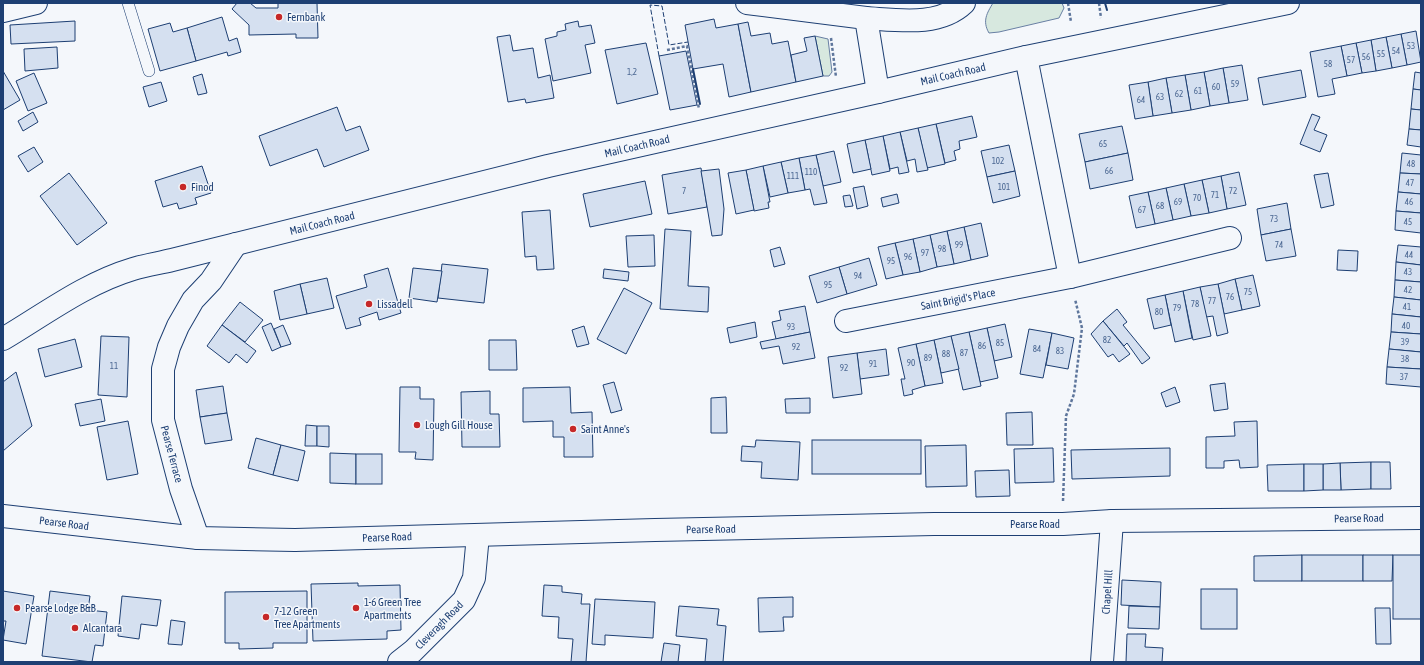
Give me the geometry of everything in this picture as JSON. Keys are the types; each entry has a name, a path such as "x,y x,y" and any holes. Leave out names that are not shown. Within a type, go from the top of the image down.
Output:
{"main road":[{"path":"3,12 36,3"},
{"path":"747,3 866,18 915,21 950,14 964,3"},
{"name":"Mail Coach Road","path":"3,339 100,282 133,269 548,166 878,92 1026,56 1288,3"},
{"path":"866,18 878,92"},
{"path":"1026,56 1070,277"},
{"name":"Saint Brigid's Place","path":"846,321 1070,277 1230,238"},
{"name":"Pearse Terrace","path":"198,538 181,489 163,420 163,369 169,347 178,326 193,300 211,281 236,244"},
{"name":"Pearse Road","path":"3,516 198,538 295,540 934,524 1063,524 1112,521 1421,518"},
{"name":"Chapel Hill","path":"1102,662 1112,521"},
{"name":"Cleveragh Road","path":"399,662 413,651 464,600 474,578 478,535"}],"lane":[{"path":"128,3 149,71"}],"path":[{"path":"1068,3 1071,22"},
{"path":"831,38 836,77"},
{"path":"667,50 687,46 699,109"},
{"path":"1063,524 1066,416 1074,394 1082,328 1070,277"}],"shaded area":[{"path":"993,3 1062,3 1064,8 1059,18 989,33 986,25 986,17"},
{"path":"815,36 828,39 832,72 829,76 823,76"}],"building":[{"name":"Fernbank","path":"237,3 250,3 256,8 278,8 278,3 317,3 318,38 296,38 296,34 249,35 249,25 232,9"},
{"path":"222,17 229,41 237,38 241,52 228,56 227,52 196,61 187,28"},
{"path":"714,19 716,28 738,24 751,92 729,97 723,64 693,69 685,25"},
{"path":"75,21 75,41 11,44 10,25"},
{"path":"578,21 579,27 591,25 595,43 585,45 591,73 553,81 545,39 557,36 557,32 566,30 565,24"},
{"path":"748,22 751,36 770,33 772,44 788,41 796,82 751,92 738,24"},
{"path":"170,23 173,32 187,28 196,61 160,71 148,29"},
{"path":"1416,31 1421,62 1407,65 1401,34"},
{"path":"1401,34 1407,65 1392,68 1386,37"},
{"path":"510,35 513,51 533,48 538,78 550,75 554,98 526,103 525,99 508,102 497,37"},
{"path":"815,36 823,76 796,82 791,55 807,51 804,38"},
{"path":"1386,37 1392,68 1376,71 1371,40"},
{"path":"1371,40 1376,71 1362,73 1356,43"},
{"path":"646,43 658,94 617,104 605,50"},
{"path":"1356,43 1362,73 1347,76 1341,46"},
{"path":"1341,46 1347,76 1332,79 1335,94 1318,97 1310,52"},
{"path":"57,47 58,68 25,71 24,49"},
{"path":"686,51 697,105 670,110 659,56"},
{"path":"1242,65 1248,100 1229,103 1223,68"},
{"path":"1223,68 1229,103 1210,106 1204,72"},
{"path":"1301,70 1306,97 1263,105 1258,78"},
{"path":"3,71 20,100 3,110"},
{"path":"1204,72 1210,106 1191,110 1185,75"},
{"path":"1415,72 1421,73 1421,90 1413,89"},
{"path":"34,73 47,103 28,111 16,81"},
{"path":"202,74 207,93 198,95 193,77"},
{"path":"1185,75 1191,110 1172,113 1166,78"},
{"path":"1166,78 1172,113 1153,116 1148,82"},
{"path":"161,82 167,101 149,107 143,87"},
{"path":"1148,82 1153,116 1135,119 1129,85"},
{"path":"1413,89 1421,90 1421,110 1411,109"},
{"path":"337,107 346,131 360,126 369,150 324,167 317,149 270,166 259,136"},
{"path":"1411,109 1421,110 1421,130 1409,129"},
{"path":"33,112 38,122 23,131 18,121"},
{"path":"1312,114 1320,117 1314,130 1327,135 1320,152 1300,144"},
{"path":"972,116 977,137 959,141 960,149 954,151 956,160 945,163 936,124"},
{"path":"936,124 945,164 927,168 918,128"},
{"path":"1122,126 1128,153 1085,162 1079,134"},
{"path":"918,128 928,170 917,172 915,159 907,161 900,132"},
{"path":"1409,129 1421,130 1421,147 1407,145"},
{"path":"900,132 909,172 899,174 898,167 890,169 883,136"},
{"path":"883,136 890,171 872,175 865,140"},
{"path":"865,140 871,169 853,173 847,144"},
{"path":"1009,145 1015,171 987,177 981,151"},
{"path":"34,147 43,162 28,172 18,156"},
{"path":"834,151 841,182 823,186 816,155"},
{"path":"1128,153 1133,180 1090,189 1085,162"},
{"path":"1402,153 1421,155 1421,174 1400,173"},
{"path":"816,155 827,203 814,205 810,189 805,190 799,158"},
{"path":"799,158 805,190 788,193 781,162"},
{"path":"781,162 788,193 770,197 763,166"},
{"name":"Finod","path":"202,166 211,193 195,198 197,204 179,209 177,203 163,207 155,181"},
{"path":"763,166 770,202 768,202 769,208 754,211 746,170"},
{"path":"701,168 707,207 668,214 662,175"},
{"path":"719,169 724,209 722,235 712,236 701,171"},
{"path":"746,170 754,210 736,214 728,173"},
{"path":"1015,171 1020,196 993,203 987,177"},
{"path":"1239,172 1246,205 1227,209 1221,176"},
{"path":"69,173 107,223 77,245 40,196"},
{"path":"1328,173 1334,205 1321,208 1314,175"},
{"path":"1400,173 1421,174 1421,194 1398,192"},
{"path":"1221,176 1227,209 1209,213 1202,180"},
{"path":"1202,180 1209,213 1191,216 1184,184"},
{"path":"645,181 652,214 590,227 583,194"},
{"path":"1184,184 1191,216 1173,220 1166,188"},
{"path":"864,186 868,206 857,209 853,188"},
{"path":"1166,188 1173,220 1155,224 1148,192"},
{"path":"1148,192 1155,224 1136,228 1129,196"},
{"path":"1398,192 1421,194 1421,213 1396,211"},
{"path":"897,194 899,203 883,207 881,198"},
{"path":"850,195 853,206 845,207 843,196"},
{"path":"1287,203 1291,229 1261,235 1257,209"},
{"path":"550,210 554,269 537,270 536,256 525,257 522,212"},
{"path":"1396,211 1421,213 1421,233 1395,230"},
{"path":"981,223 988,256 971,260 964,227"},
{"path":"964,227 971,260 954,264 947,231"},
{"path":"665,229 691,231 688,286 709,287 708,312 660,309"},
{"path":"1291,229 1296,256 1266,261 1261,235"},
{"path":"947,231 954,264 937,267 930,235"},
{"path":"654,235 655,266 628,267 626,236"},
{"path":"930,235 937,267 920,272 913,239"},
{"path":"913,239 920,272 903,275 895,243"},
{"path":"895,243 903,275 886,279 878,247"},
{"path":"1398,245 1421,247 1421,265 1396,262"},
{"path":"780,247 785,264 774,267 770,250"},
{"path":"1338,250 1358,251 1357,271 1337,270"},
{"path":"869,258 877,285 847,294 839,267"},
{"path":"1396,262 1421,265 1421,282 1395,280"},
{"path":"442,264 488,269 484,303 438,298"},
{"path":"839,267 847,294 817,303 809,276"},
{"name":"Lissadell","path":"388,268 401,313 379,320 377,312 359,318 361,325 346,329 336,296 367,287 364,275"},
{"path":"413,268 442,271 437,302 409,298"},
{"path":"604,269 629,272 628,281 603,278"},
{"path":"1253,275 1260,306 1242,310 1235,279"},
{"path":"327,278 334,308 307,314 300,284"},
{"path":"1235,279 1242,310 1224,314 1218,284"},
{"path":"1395,280 1421,282 1421,300 1394,297"},
{"path":"300,284 307,314 280,320 274,291"},
{"path":"1218,284 1228,333 1217,336 1213,316 1206,317 1200,287"},
{"path":"1200,287 1211,336 1193,340 1183,291"},
{"path":"624,288 652,303 626,354 597,339"},
{"path":"1183,291 1192,338 1175,342 1165,295"},
{"path":"1165,295 1171,325 1154,329 1147,299"},
{"path":"1394,297 1421,300 1421,317 1392,314"},
{"path":"240,302 263,320 245,342 222,325"},
{"path":"805,306 810,332 776,339 772,322 781,320 779,311"},
{"path":"1117,309 1127,322 1123,325 1150,358 1142,364 1127,343 1124,346 1103,321"},
{"path":"1392,314 1421,317 1421,334 1391,332"},
{"path":"1103,321 1130,354 1119,362 1113,354 1108,357 1091,334"},
{"path":"755,322 757,337 730,343 727,328"},
{"path":"271,323 281,347 272,351 262,327"},
{"path":"1005,324 1012,357 994,361 987,328"},
{"path":"222,325 256,351 247,363 236,354 229,363 207,346"},
{"path":"283,325 291,344 281,347 274,329"},
{"path":"584,326 589,344 577,347 572,330"},
{"path":"987,328 998,378 980,382 969,332"},
{"path":"1029,329 1052,333 1043,378 1020,374"},
{"path":"810,332 815,358 783,364 779,346 762,349 760,342"},
{"path":"969,332 981,386 963,390 951,336"},
{"path":"1391,332 1421,334 1421,352 1389,349"},
{"path":"1052,333 1074,338 1068,369 1046,365"},
{"path":"101,336 129,337 127,397 98,395"},
{"path":"951,336 959,369 941,373 934,340"},
{"path":"75,339 82,367 45,377 38,349"},
{"path":"489,340 516,340 517,370 489,370"},
{"path":"934,340 943,383 925,386 916,344"},
{"path":"916,344 925,386 912,390 913,394 904,396 901,379 905,379 898,348"},
{"path":"886,349 889,375 860,379 857,353"},
{"path":"1389,349 1421,352 1421,369 1387,367"},
{"path":"857,353 862,394 833,398 828,357"},
{"path":"1387,367 1421,369 1421,387 1386,384"},
{"path":"16,372 32,426 3,451 3,382"},
{"path":"614,382 622,410 611,413 603,385"},
{"path":"1225,383 1228,409 1214,411 1210,385"},
{"path":"223,386 227,413 200,417 196,390"},
{"name":"Lough Gill House","path":"400,387 420,387 420,399 434,399 433,460 415,459 416,452 399,452"},
{"name":"Saint Anne's","path":"570,387 571,413 592,412 593,457 564,457 564,437 553,437 553,421 523,422 523,388"},
{"path":"1175,387 1180,402 1166,407 1161,393"},
{"path":"490,391 490,414 499,414 500,447 462,447 461,392"},
{"path":"726,397 727,433 711,433 711,398"},
{"path":"810,398 810,413 786,413 785,399"},
{"path":"101,399 105,421 80,426 75,404"},
{"path":"1032,412 1033,445 1007,445 1006,413"},
{"path":"227,413 232,440 205,444 200,417"},
{"path":"128,421 138,474 107,480 97,427"},
{"path":"1257,421 1258,467 1240,468 1239,460 1224,461 1224,468 1206,468 1206,437 1235,436 1234,422"},
{"path":"306,425 317,426 317,446 305,446"},
{"path":"317,426 329,426 329,447 317,446"},
{"path":"256,438 281,445 273,475 248,468"},
{"path":"756,440 800,442 798,480 761,478 762,462 741,461 742,446 755,447"},
{"path":"812,440 921,440 921,474 812,474"},
{"path":"281,445 305,451 298,481 273,475"},
{"path":"966,445 967,486 926,487 925,446"},
{"path":"1053,448 1054,482 1015,483 1014,449"},
{"path":"1170,448 1170,476 1072,479 1071,450"},
{"path":"330,453 356,454 356,484 330,483"},
{"path":"356,454 382,454 382,484 356,484"},
{"path":"1371,462 1371,489 1341,490 1340,463"},
{"path":"1371,462 1390,462 1391,489 1371,489"},
{"path":"1340,463 1341,490 1323,490 1323,464"},
{"path":"1304,464 1304,491 1268,491 1267,465"},
{"path":"1304,464 1323,464 1323,490 1304,491"},
{"path":"1009,470 1010,496 976,497 975,471"},
{"path":"1302,555 1302,581 1254,581 1254,556"},
{"path":"1302,555 1363,555 1363,581 1302,581"},
{"path":"1363,555 1393,555 1392,581 1363,581"},
{"path":"1393,555 1421,555 1421,619 1393,619"},
{"path":"1122,580 1161,582 1160,607 1121,605"},
{"name":"1-6 Green Tree Apartments","path":"358,583 358,586 400,585 401,630 387,631 387,639 313,641 311,584"},
{"path":"544,585 562,586 562,592 582,594 581,604 590,604 586,662 571,662 573,639 558,638 559,617 542,616"},
{"path":"1201,589 1237,589 1237,629 1201,629"},
{"name":"Pearse Lodge B&B","path":"3,591 34,596 26,644 3,640 6,621 3,621"},
{"name":"Alcantara","path":"50,591 90,596 88,610 107,612 103,646 95,645 92,662 42,656"},
{"name":"7-12 Green Tree Apartments","path":"307,591 307,643 273,643 273,648 239,649 239,643 225,643 225,592"},
{"path":"122,596 161,600 157,626 141,624 139,639 118,636"},
{"path":"793,597 793,617 783,617 784,631 759,632 758,598"},
{"path":"595,599 655,602 653,638 605,635 605,645 592,644"},
{"path":"679,606 719,609 717,625 726,626 723,662 705,662 707,639 676,636"},
{"path":"1129,606 1160,607 1159,629 1128,628"},
{"path":"1375,608 1390,608 1391,644 1376,644"},
{"path":"171,620 185,622 182,645 168,644"},
{"path":"1127,634 1146,634 1145,647 1163,648 1162,662 1126,662"},
{"path":"664,643 680,645 678,662 661,662"}],"fence":[{"path":"659,56 650,5 662,6 669,45 688,42"}],"wall":[{"path":"1105,3 1107,10"},
{"path":"693,69 700,104"}],"place":[{"name":"Fernbank","path":"279,17"},
{"name":"Finod","path":"183,187"},
{"name":"Lissadell","path":"369,304"},
{"name":"Lough Gill House","path":"417,425"},
{"name":"Saint Anne's","path":"573,429"},
{"name":"Pearse Lodge B&B","path":"17,608"},
{"name":"1-6 Green Tree Apartments","path":"356,608"},
{"name":"7-12 Green Tree Apartments","path":"266,617"},
{"name":"Alcantara","path":"75,628"}]}
